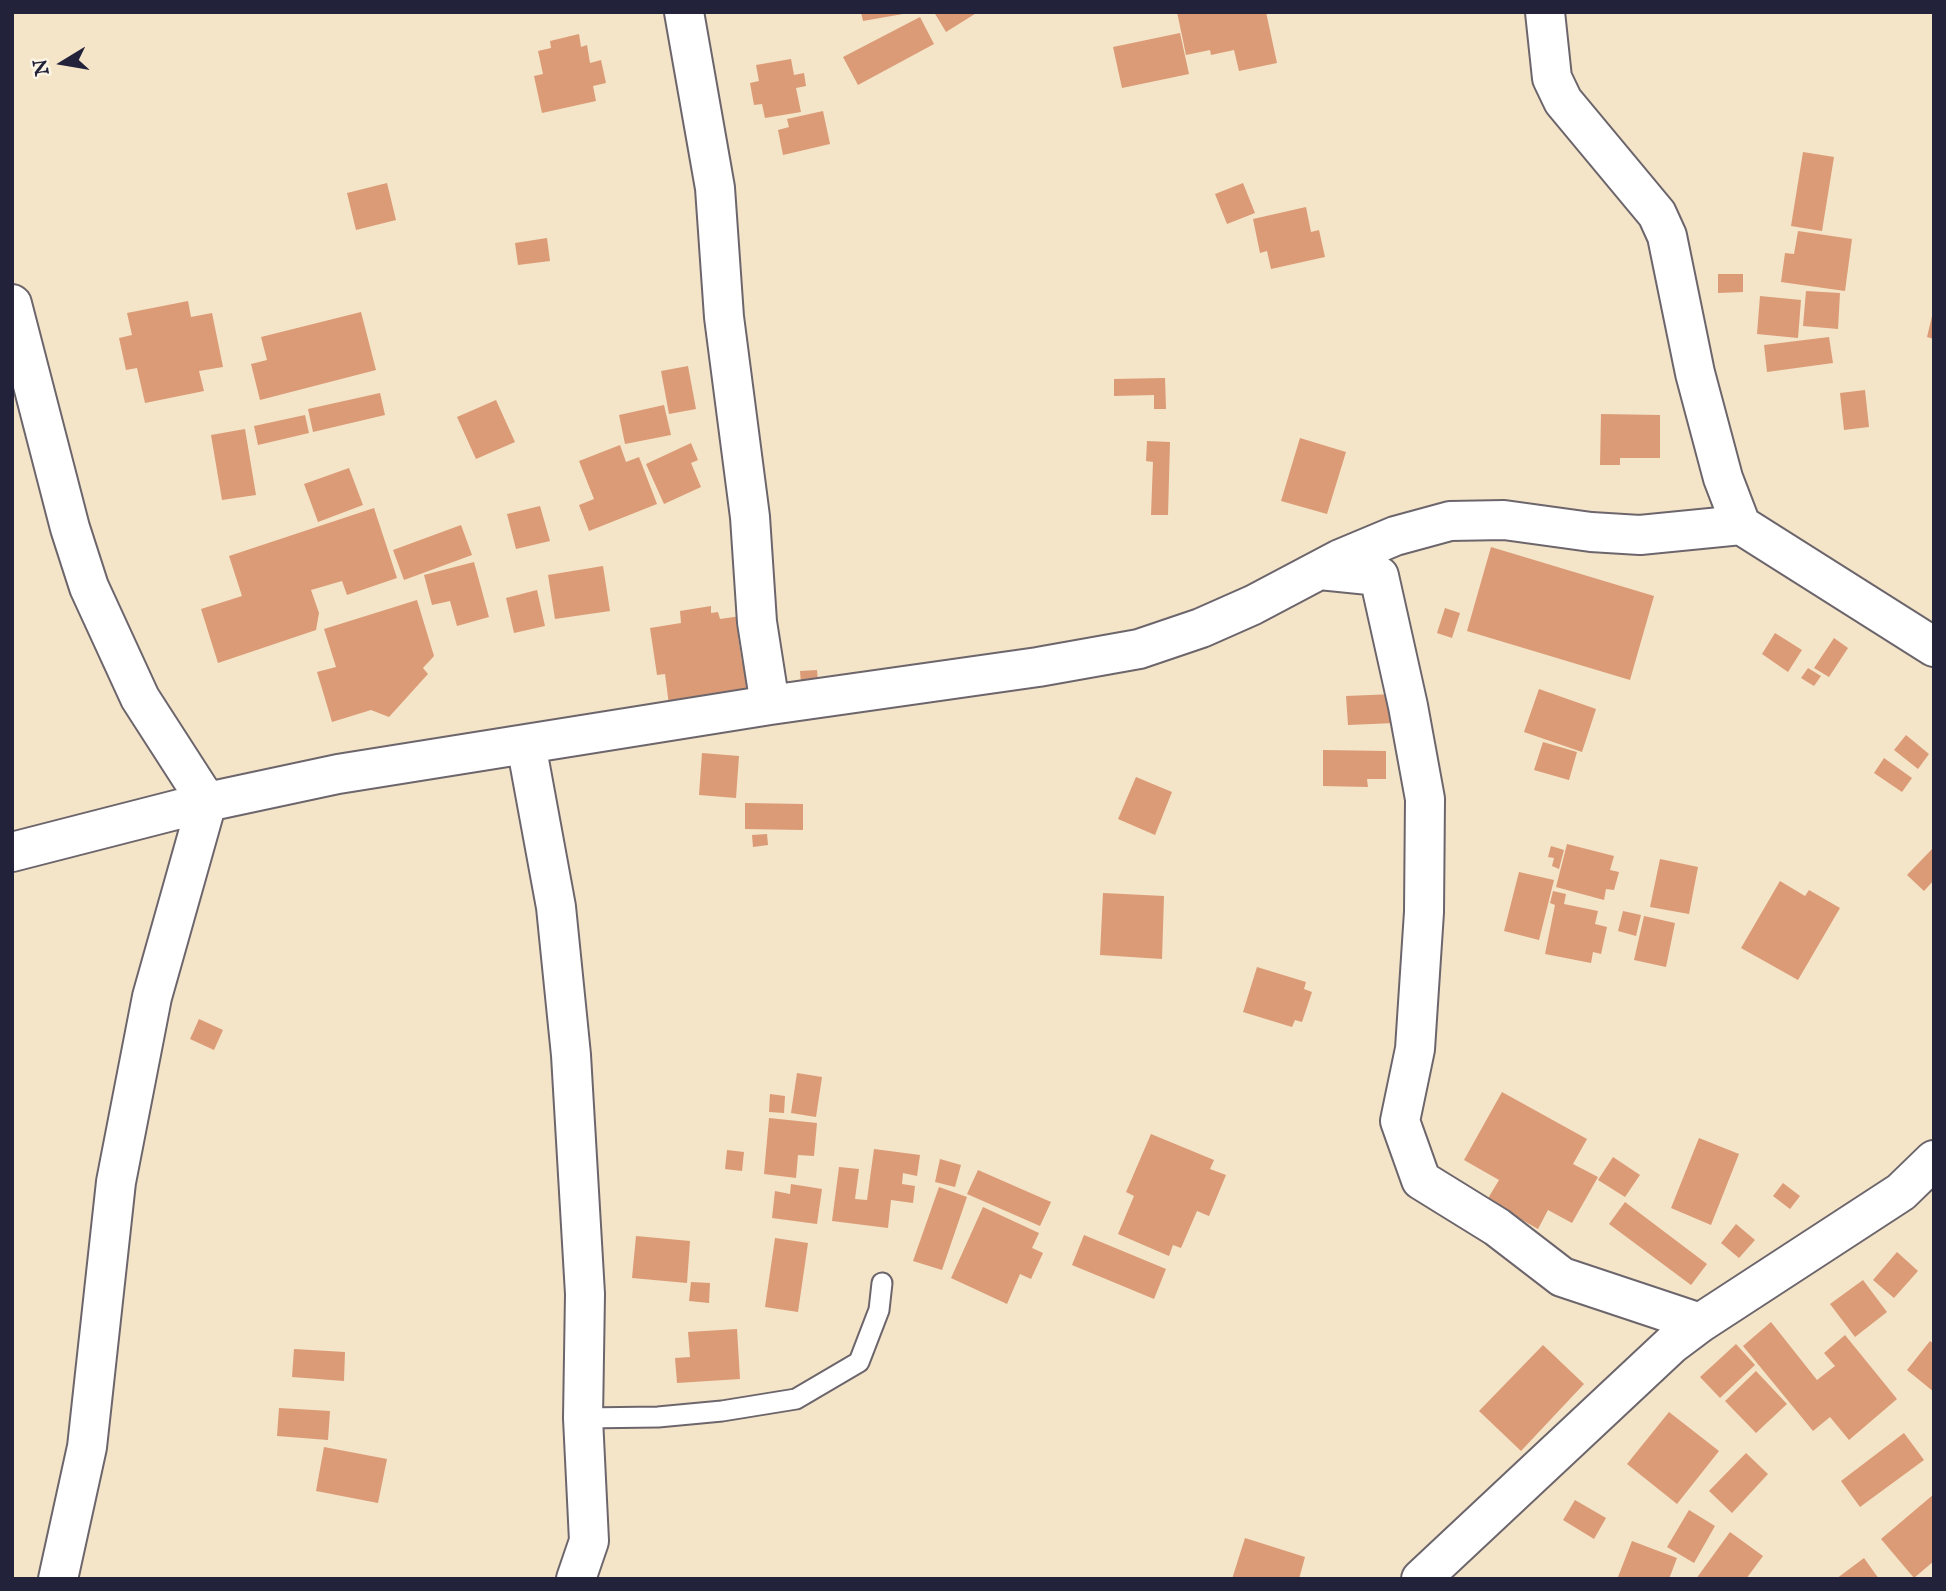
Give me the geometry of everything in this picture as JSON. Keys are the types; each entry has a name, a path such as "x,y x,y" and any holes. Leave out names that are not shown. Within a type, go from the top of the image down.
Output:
{"street":[{"path":"684,12 715,188 724,317 750,517 757,622 770,705"},
{"path":"1545,12 1552,78 1563,102 1657,214 1668,236 1695,373 1723,478 1741,525 1934,647"},
{"path":"12,304 70,528 89,587 139,698 207,802 149,1010 116,1182 87,1447 58,1579"},
{"path":"12,852 207,802 338,774 770,705 1038,667 1139,649 1201,628 1395,536 1450,521 1504,520 1591,532 1640,535 1741,525"},
{"path":"1320,570 1379,576 1408,706 1425,799 1424,912 1415,1049 1400,1121 1420,1180 1497,1227 1562,1277 1700,1322"},
{"path":"526,744 555,907 571,1055 585,1294 583,1418 589,1541 576,1579"},
{"path":"1421,1579 1672,1344 1700,1322 1901,1192 1934,1160"}],"lane":[{"path":"583,1418 683,1415 796,1399 859,1362 879,1310 883,1283"}],"building":[{"path":"861,12 903,12 903,14 863,21"},
{"path":"934,12 978,12 946,32"},
{"path":"1177,12 1266,12 1277,63 1239,71 1234,50 1211,55 1210,50 1186,55"},
{"path":"920,17 934,44 858,85 843,57"},
{"path":"1180,33 1189,74 1122,88 1113,47"},
{"path":"579,34 581,47 587,45 590,63 601,60 606,83 593,86 596,101 542,113 534,76 543,74 538,51 551,48 550,41"},
{"path":"791,59 794,75 804,73 806,86 796,88 801,112 765,118 762,104 754,105 750,83 759,81 756,65"},
{"path":"823,111 830,144 783,155 778,130 789,127 787,119"},
{"path":"1803,152 1834,157 1822,231 1791,226"},
{"path":"387,183 396,220 356,230 347,193"},
{"path":"1243,183 1255,213 1227,224 1215,194"},
{"path":"1306,207 1311,232 1319,230 1325,257 1271,269 1267,251 1260,253 1253,219"},
{"path":"1798,231 1852,239 1845,291 1781,282 1785,253 1794,254"},
{"path":"547,238 550,261 518,265 515,243"},
{"path":"1718,274 1743,274 1743,292 1718,293"},
{"path":"1806,291 1840,293 1838,329 1803,326"},
{"path":"1760,296 1801,300 1798,338 1757,334"},
{"path":"188,301 191,317 212,313 223,367 199,371 204,391 145,403 137,368 126,370 119,338 132,335 127,313"},
{"path":"361,312 376,370 260,400 251,364 267,360 261,337"},
{"path":"1934,312 1934,339 1927,337"},
{"path":"1829,337 1833,363 1767,372 1764,345"},
{"path":"688,366 696,409 669,414 661,371"},
{"path":"1165,378 1166,409 1154,409 1154,395 1114,396 1114,379"},
{"path":"1865,390 1869,427 1844,430 1840,393"},
{"path":"380,393 385,415 313,432 308,409"},
{"path":"496,400 515,442 476,459 457,417"},
{"path":"664,405 671,435 625,444 619,415"},
{"path":"1601,414 1660,415 1660,458 1620,458 1620,465 1600,465"},
{"path":"305,415 309,433 258,445 254,426"},
{"path":"245,429 256,495 222,500 211,435"},
{"path":"1300,438 1346,452 1327,514 1281,501"},
{"path":"1147,441 1170,442 1168,515 1151,515 1153,462 1146,461"},
{"path":"691,443 698,460 691,463 701,487 664,504 646,464"},
{"path":"620,445 626,462 639,457 657,504 589,531 579,505 594,499 579,461"},
{"path":"349,468 363,505 318,522 304,484"},
{"path":"540,506 550,541 516,549 507,514"},
{"path":"374,508 397,578 347,595 342,581 311,590 319,613 316,630 218,663 201,609 242,596 229,556"},
{"path":"461,525 472,555 404,580 393,550"},
{"path":"1491,547 1654,596 1630,680 1467,631"},
{"path":"474,562 489,617 457,626 450,601 432,605 424,575"},
{"path":"603,566 610,611 555,619 548,575"},
{"path":"537,590 545,626 514,633 506,598"},
{"path":"417,600 434,656 423,668 428,674 389,717 371,710 332,722 317,672 336,667 324,629"},
{"path":"711,606 711,613 718,612 720,619 741,616 744,634 738,635 742,662 749,660 753,690 670,713 665,674 657,675 650,628 681,623 680,611"},
{"path":"1445,608 1460,613 1452,638 1437,633"},
{"path":"1775,633 1802,650 1788,672 1762,654"},
{"path":"1834,638 1848,648 1829,677 1814,668"},
{"path":"1808,668 1821,676 1814,686 1801,678"},
{"path":"817,670 818,681 801,683 800,671"},
{"path":"1539,689 1596,709 1582,752 1524,732"},
{"path":"1394,694 1395,723 1348,725 1346,696"},
{"path":"1906,735 1929,754 1918,769 1894,750"},
{"path":"1543,742 1577,752 1569,780 1534,770"},
{"path":"1323,750 1386,751 1386,779 1367,779 1368,787 1323,786"},
{"path":"702,753 739,756 736,798 699,795"},
{"path":"1884,758 1912,778 1902,792 1874,773"},
{"path":"1136,777 1172,792 1155,835 1118,819"},
{"path":"745,803 803,804 803,830 745,829"},
{"path":"767,834 768,845 753,847 752,835"},
{"path":"1567,844 1614,856 1610,870 1619,872 1614,890 1606,889 1604,900 1556,887"},
{"path":"1551,846 1564,850 1559,869 1552,866 1554,858 1548,857"},
{"path":"1934,847 1934,880 1924,891 1907,875"},
{"path":"1660,859 1698,867 1689,914 1650,907"},
{"path":"1519,872 1554,880 1539,940 1504,931"},
{"path":"1780,881 1805,896 1809,890 1840,908 1798,980 1741,948"},
{"path":"1553,891 1566,894 1564,904 1598,911 1595,924 1607,927 1601,954 1593,952 1591,963 1545,954 1555,905 1550,903"},
{"path":"1103,893 1164,896 1162,959 1100,955"},
{"path":"1623,911 1641,915 1636,936 1618,931"},
{"path":"1644,916 1675,923 1666,967 1634,960"},
{"path":"1257,967 1306,982 1304,989 1312,992 1302,1022 1295,1020 1292,1027 1243,1012"},
{"path":"199,1019 223,1030 214,1050 190,1039"},
{"path":"797,1073 822,1077 816,1117 791,1113"},
{"path":"1502,1092 1587,1139 1573,1164 1598,1177 1572,1223 1548,1210 1538,1229 1487,1200 1499,1180 1464,1160"},
{"path":"770,1094 785,1096 784,1113 769,1112"},
{"path":"769,1118 817,1123 814,1156 798,1155 796,1178 764,1174"},
{"path":"1151,1134 1214,1160 1210,1169 1226,1175 1209,1216 1197,1211 1181,1248 1173,1245 1169,1256 1118,1234 1134,1196 1126,1192"},
{"path":"1699,1138 1739,1154 1711,1225 1671,1208"},
{"path":"874,1149 920,1155 917,1176 903,1173 902,1184 915,1186 913,1203 891,1200 888,1228 832,1221 839,1167 859,1169 855,1199 867,1200"},
{"path":"727,1150 744,1152 742,1171 725,1169"},
{"path":"1613,1157 1640,1175 1625,1197 1598,1180"},
{"path":"940,1159 961,1165 955,1187 935,1182"},
{"path":"978,1170 1051,1202 1040,1226 967,1194"},
{"path":"1783,1183 1800,1196 1790,1209 1773,1196"},
{"path":"791,1184 822,1189 817,1224 772,1218 775,1191 790,1194"},
{"path":"939,1187 967,1197 942,1270 913,1261"},
{"path":"1625,1202 1707,1264 1691,1285 1609,1224"},
{"path":"983,1207 1039,1233 1032,1248 1043,1253 1031,1279 1020,1274 1007,1304 951,1278"},
{"path":"1736,1224 1755,1240 1739,1258 1721,1243"},
{"path":"1084,1235 1166,1269 1154,1299 1072,1265"},
{"path":"636,1236 690,1241 687,1283 632,1278"},
{"path":"775,1238 808,1243 798,1312 765,1307"},
{"path":"1897,1252 1918,1271 1894,1298 1873,1280"},
{"path":"1863,1280 1887,1312 1855,1337 1830,1304"},
{"path":"691,1282 710,1283 709,1303 689,1301"},
{"path":"1771,1322 1817,1380 1835,1366 1824,1353 1845,1335 1897,1399 1849,1440 1830,1417 1813,1431 1743,1346"},
{"path":"737,1329 740,1379 677,1383 675,1358 690,1357 688,1332"},
{"path":"1930,1341 1934,1344 1934,1392 1907,1370"},
{"path":"1736,1344 1755,1365 1720,1398 1700,1377"},
{"path":"1543,1345 1584,1384 1521,1451 1479,1411"},
{"path":"294,1349 345,1352 344,1381 292,1377"},
{"path":"1756,1371 1787,1404 1756,1433 1725,1401"},
{"path":"279,1408 330,1411 328,1440 277,1436"},
{"path":"1669,1412 1719,1451 1677,1504 1627,1464"},
{"path":"1904,1433 1924,1460 1860,1507 1841,1481"},
{"path":"324,1447 387,1459 378,1503 316,1491"},
{"path":"1746,1453 1768,1474 1732,1513 1709,1491"},
{"path":"1934,1494 1934,1561 1914,1578 1881,1539"},
{"path":"1575,1500 1606,1518 1594,1539 1563,1520"},
{"path":"1689,1510 1715,1526 1694,1563 1667,1547"},
{"path":"1730,1532 1763,1556 1746,1579 1696,1579"},
{"path":"1245,1538 1305,1557 1299,1579 1232,1579"},
{"path":"1632,1541 1677,1558 1669,1579 1618,1577"},
{"path":"1864,1558 1879,1579 1836,1579"}]}
